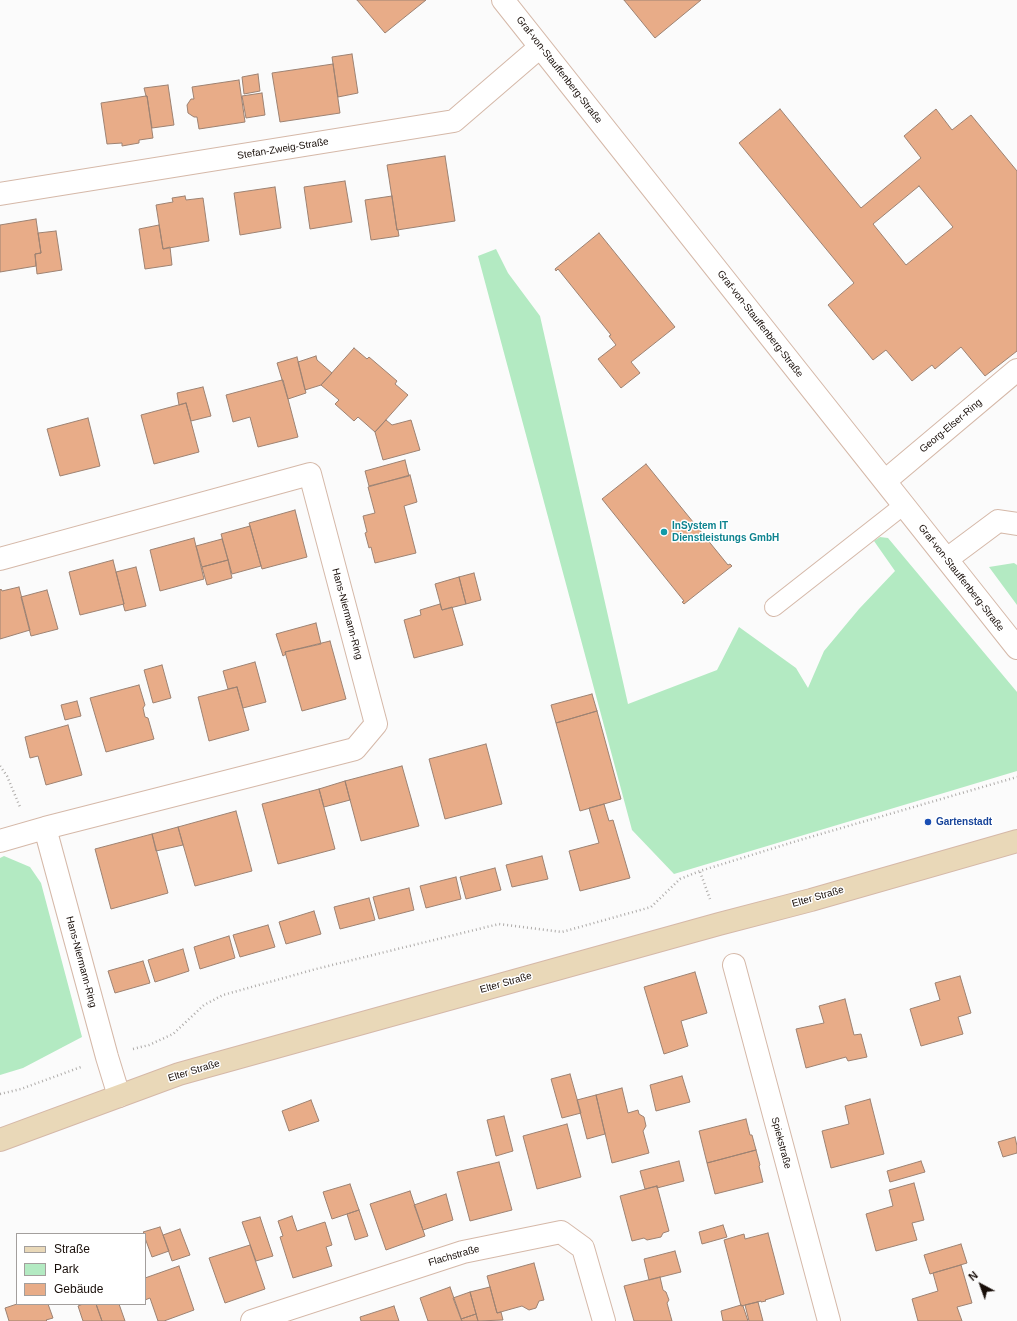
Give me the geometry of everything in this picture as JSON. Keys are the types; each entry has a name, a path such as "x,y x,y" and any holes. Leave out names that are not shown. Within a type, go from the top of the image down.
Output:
{"main road":[{"name":"Elter Straße","path":"0,1140 179,1074 719,924 811,900 1017,841"}],"street":[{"name":"Graf-von-Stauffenberg-Straße","path":"503,0 1017,648"},
{"name":"Stefan-Zweig-Straße","path":"0,194 454,121 540,47"},
{"name":"Georg-Elser-Ring","path":"884,481 1017,370"},
{"name":"Hans-Niermann-Ring","path":"0,559 310,474 376,724 355,749 44,828 0,841"},
{"path":"947,559 998,521 1017,524"},
{"name":"Hans-Niermann-Ring","path":"44,828 119,1096"},
{"name":"Spiekstraße","path":"734,965 829,1321"},
{"name":"Flachstraße","path":"252,1321 463,1252 561,1232 583,1248 604,1321"}],"lane":[{"path":"774,607 904,505"}],"path":[{"path":"0,766 7,776 27,822 44,828"},
{"path":"0,1094 21,1089 107,1057 149,1045 173,1034 204,1005 223,995 316,969 499,924 562,932 651,907 680,879 700,872 807,838 1017,777"}],"green space":[{"path":"496,249 508,273 540,316 628,704 717,670 739,627 796,668 808,688 824,651 859,609 895,571 874,541 880,537 888,538 1017,692 1017,771 674,874 632,830 478,256"},
{"path":"1014,563 1017,565 1017,605 989,567"},
{"path":"4,856 30,867 41,883 82,1037 23,1068 0,1075 0,858"}],"building":[{"path":"357,0 426,0 385,33"},
{"path":"624,0 701,0 655,38"},
{"path":"352,54 358,93 338,97 332,57"},
{"path":"333,64 340,113 280,122 272,73"},
{"path":"258,74 260,91 244,94 242,77"},
{"path":"239,80 245,122 199,129 197,117 194,117 188,113 187,105 191,99 194,99 192,87"},
{"path":"168,85 174,125 152,128 147,96 144,88"},
{"path":"262,93 265,115 246,118 242,96"},
{"path":"147,96 153,138 139,140 139,143 122,146 122,143 107,144 101,103"},
{"path":"780,109 861,208 921,158 904,136 936,109 952,130 971,115 1017,171 1017,351 985,376 961,347 935,369 932,365 912,381 886,350 873,360 828,305 854,283 739,143","holes":["919,186 953,227 906,265 873,224"]},
{"path":"445,156 455,221 397,230 387,165"},
{"path":"345,181 352,222 310,229 304,187"},
{"path":"275,187 281,228 240,235 234,193"},
{"path":"185,196 186,200 203,198 209,241 163,249 156,205 173,202 172,198"},
{"path":"392,196 399,236 371,240 365,200"},
{"path":"36,219 41,253 35,254 36,266 0,272 0,225"},
{"path":"159,225 163,249 170,247 172,265 145,269 139,229"},
{"path":"56,231 62,270 37,274 35,254 41,253 38,233"},
{"path":"599,233 675,327 631,362 640,373 621,388 598,359 616,345 609,336 611,335 558,269 556,271 555,269"},
{"path":"354,348 367,359 369,357 397,381 395,384 408,395 375,432 358,417 354,421 335,404 339,400 321,385"},
{"path":"316,356 317,360 332,373 321,385 305,390 298,362"},
{"path":"297,357 306,393 288,399 277,363"},
{"path":"283,380 298,437 258,447 250,417 233,422 226,395"},
{"path":"203,387 211,416 191,421 186,403 179,405 177,393"},
{"path":"186,403 199,452 154,464 141,415"},
{"path":"88,418 100,466 60,476 47,429"},
{"path":"386,420 392,425 411,420 420,450 383,460 375,432"},
{"path":"405,460 409,476 369,486 365,471"},
{"name":"InSystem IT Dienstleistungs GmbH","path":"646,464 728,565 730,564 732,566 684,604 682,602 684,601 602,499"},
{"path":"410,475 417,502 404,506 416,553 375,563 371,547 369,548 365,533 367,532 363,516 375,513 368,487"},
{"path":"295,510 307,557 262,569 249,523"},
{"path":"250,526 261,566 232,574 221,534"},
{"path":"194,538 204,579 160,591 150,550"},
{"path":"222,539 228,560 202,567 196,546"},
{"path":"113,560 124,604 80,615 69,572"},
{"path":"228,560 232,578 207,585 202,567"},
{"path":"136,567 146,606 125,611 116,572"},
{"path":"474,573 481,600 466,604 459,577"},
{"path":"459,577 466,604 442,610 435,584"},
{"path":"19,587 30,630 0,639 0,590 1,589 2,591"},
{"path":"47,590 58,629 31,636 21,597"},
{"path":"440,604 442,610 452,607 463,645 414,658 404,620 421,615 420,610"},
{"path":"316,623 321,644 285,652 286,654 283,656 276,634"},
{"path":"330,641 346,699 302,711 285,652"},
{"path":"255,662 266,702 243,708 237,687 228,689 223,671"},
{"path":"162,665 171,698 153,703 144,670"},
{"path":"139,685 145,705 143,708 145,717 148,718 154,739 106,752 90,698"},
{"path":"237,687 249,730 209,741 198,697"},
{"path":"592,694 597,711 556,723 551,705"},
{"path":"77,701 81,716 65,720 61,705"},
{"path":"597,711 621,799 580,811 556,723"},
{"path":"68,725 82,775 46,785 38,756 30,758 25,737"},
{"path":"486,744 502,804 445,819 429,759"},
{"path":"402,766 419,826 361,841 345,781"},
{"path":"345,781 350,800 324,807 319,789"},
{"path":"319,789 335,849 278,864 262,804"},
{"path":"604,804 609,821 613,820 630,878 580,891 569,851 599,843 589,808"},
{"path":"236,811 252,871 195,886 178,827"},
{"path":"178,827 183,845 156,851 152,834"},
{"path":"152,834 168,893 111,909 95,849"},
{"path":"542,856 548,879 512,887 506,865"},
{"path":"495,868 501,890 466,899 460,877"},
{"path":"456,877 461,899 426,908 420,886"},
{"path":"409,888 414,910 379,919 373,897"},
{"path":"369,898 375,920 340,929 334,907"},
{"path":"314,911 321,934 286,944 279,922"},
{"path":"268,925 275,947 240,957 233,935"},
{"path":"229,936 235,958 200,969 194,947"},
{"path":"183,949 189,971 155,982 148,960"},
{"path":"143,961 150,983 115,993 108,971"},
{"path":"695,972 707,1013 681,1021 688,1046 664,1054 644,987"},
{"path":"960,976 971,1013 958,1017 963,1034 921,1046 910,1009 940,1000 935,983"},
{"path":"845,999 854,1035 861,1034 867,1057 848,1061 846,1057 806,1068 796,1029 824,1023 819,1006"},
{"path":"570,1074 581,1113 562,1118 551,1079"},
{"path":"682,1076 690,1102 656,1111 650,1085"},
{"path":"622,1088 628,1113 638,1110 639,1114 644,1117 646,1126 643,1131 649,1153 612,1163 596,1095"},
{"path":"596,1095 605,1134 587,1139 577,1100"},
{"path":"870,1099 884,1154 831,1168 822,1131 849,1124 845,1106"},
{"path":"311,1100 319,1121 289,1131 282,1111"},
{"path":"504,1116 513,1151 496,1156 487,1120"},
{"path":"746,1119 756,1150 707,1163 699,1131"},
{"path":"567,1124 581,1177 537,1189 523,1136"},
{"path":"1015,1137 1017,1153 1003,1157 998,1142"},
{"path":"756,1150 763,1182 715,1194 707,1163"},
{"path":"679,1161 684,1181 657,1188 657,1186 645,1189 640,1171"},
{"path":"921,1161 925,1172 890,1182 887,1171"},
{"path":"499,1162 512,1210 470,1221 457,1172"},
{"path":"914,1183 924,1220 912,1223 917,1240 876,1251 866,1214 893,1206 889,1190"},
{"path":"350,1184 359,1210 332,1219 323,1192"},
{"path":"657,1186 669,1231 663,1233 661,1237 647,1240 644,1238 632,1241 620,1196"},
{"path":"410,1191 425,1236 386,1250 370,1204"},
{"path":"446,1194 453,1220 423,1230 414,1205"},
{"path":"359,1210 368,1236 355,1240 347,1214"},
{"path":"292,1216 297,1231 325,1222 332,1245 326,1247 332,1266 293,1278 280,1237 283,1236 278,1221"},
{"path":"260,1217 273,1256 256,1261 242,1222"},
{"path":"723,1225 727,1237 702,1244 699,1232"},
{"path":"160,1227 169,1251 152,1257 146,1241 146,1233 143,1232"},
{"path":"180,1229 190,1255 172,1261 163,1235"},
{"path":"768,1233 784,1294 765,1300 766,1301 741,1306 724,1240 744,1234 745,1239"},
{"path":"961,1244 967,1263 930,1274 924,1255"},
{"path":"250,1245 265,1289 225,1303 209,1258"},
{"path":"675,1251 681,1272 649,1280 644,1259"},
{"path":"534,1263 544,1300 539,1301 536,1308 529,1310 522,1306 497,1313 487,1276"},
{"path":"961,1265 972,1303 957,1307 962,1321 918,1321 912,1299 938,1291 933,1273"},
{"path":"179,1266 194,1310 164,1321 158,1321 150,1298 146,1300 146,1278"},
{"path":"660,1277 663,1290 666,1292 669,1300 667,1303 672,1321 634,1321 624,1286"},
{"path":"450,1287 462,1321 428,1321 420,1298"},
{"path":"490,1287 497,1313 501,1312 503,1320 478,1321 470,1292"},
{"path":"470,1292 476,1314 461,1319 453,1298"},
{"path":"758,1302 763,1321 749,1321 745,1305"},
{"path":"16,1304 48,1305 53,1318 46,1320 47,1321 9,1321 5,1308"},
{"path":"96,1305 102,1321 83,1321 78,1306"},
{"path":"96,1305 119,1305 125,1321 102,1321"},
{"path":"741,1305 743,1306 748,1321 723,1321 721,1311"},
{"path":"394,1306 399,1321 361,1321 360,1317"},
{"path":"476,1314 478,1321 462,1321 461,1319"}],"place":[{"name":"InSystem IT Dienstleistungs GmbH","path":"664,532"},
{"name":"Gartenstadt","path":"928,822"}]}
